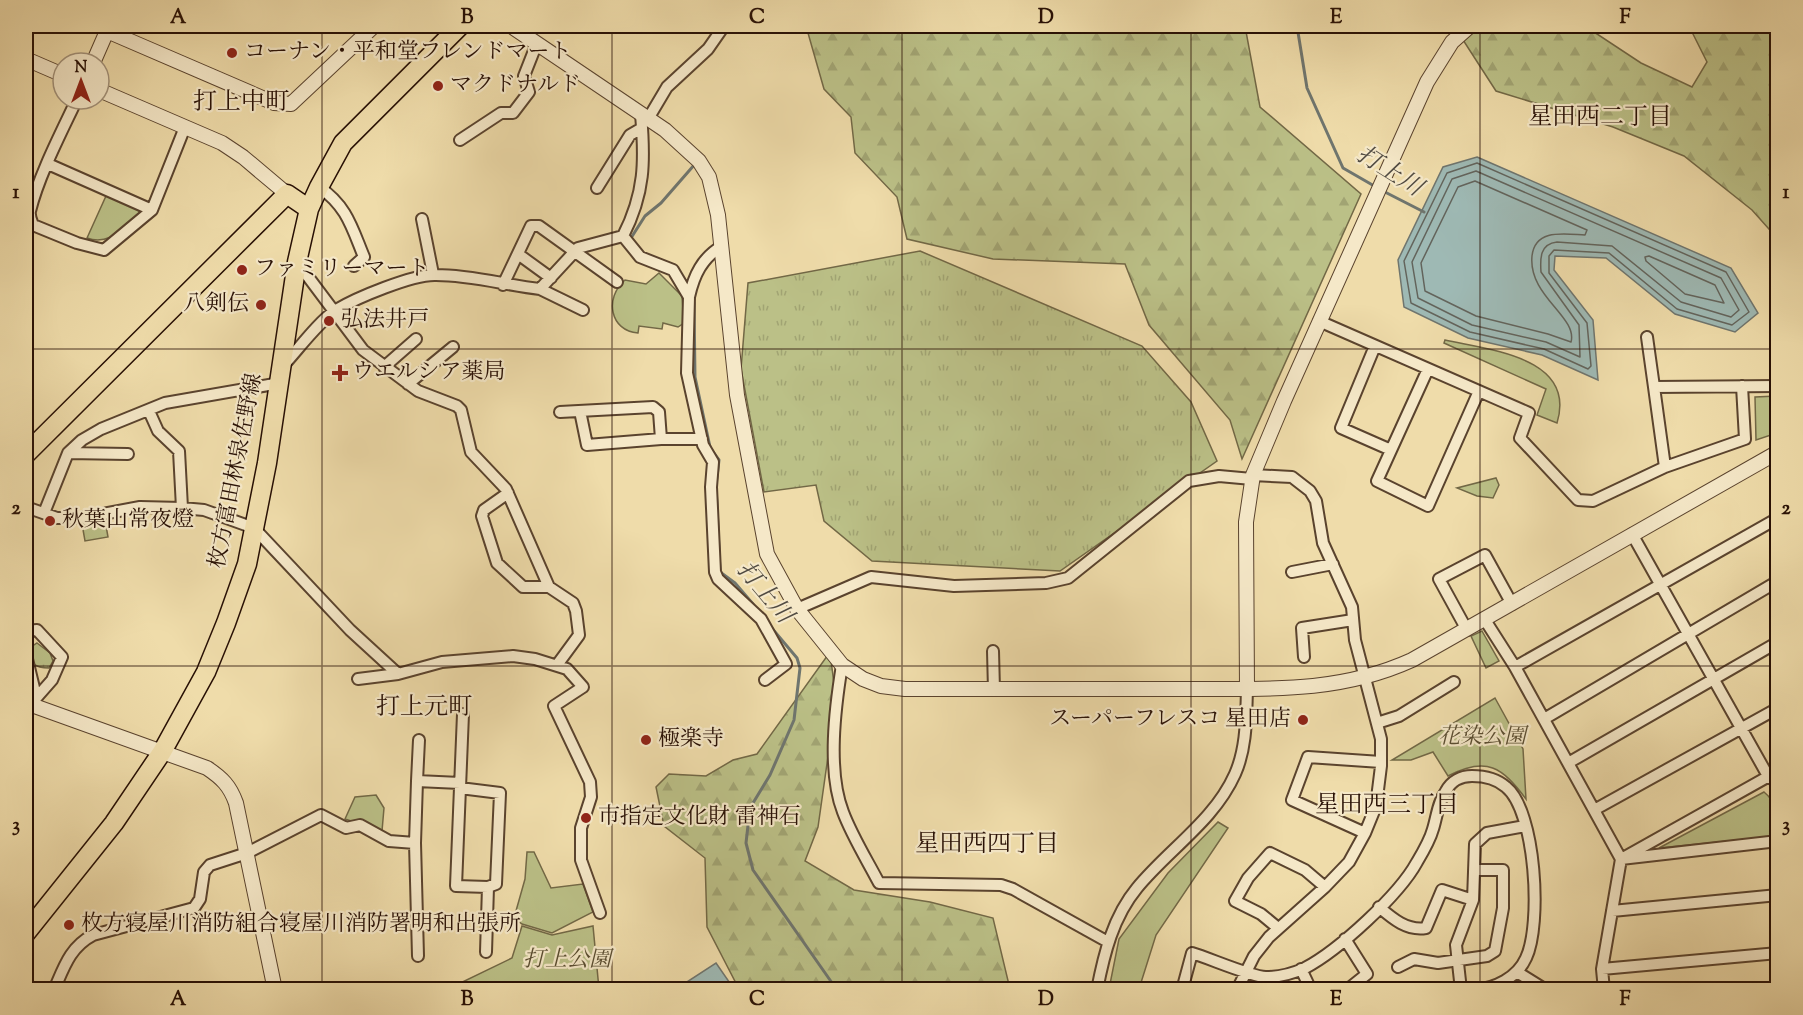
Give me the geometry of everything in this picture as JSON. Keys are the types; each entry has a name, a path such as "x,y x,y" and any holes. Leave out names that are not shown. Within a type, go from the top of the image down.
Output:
{"main road":[{"name":"枚方富田林泉佐野線","path":"26,933 114,823 162,752 206,672 247,564 281,375 297,262 309,209 319,188 343,143 460,26"},
{"path":"26,453 287,194 309,209"}],"street":[{"path":"98,51 108,28 283,105 291,104 299,98 374,26"},
{"path":"511,26 644,121 688,149 709,177 715,192 738,395 761,530 776,573 797,609 842,665 863,679 881,686 905,689 994,690 1247,688 1328,686 1364,679 1412,660 1467,630 1778,452"},
{"path":"597,188 630,135 644,121 667,87 708,49 724,26"},
{"path":"1097,990 1108,942 1121,913 1136,889 1209,815 1231,781 1244,744 1247,688 1246,522 1253,477 1319,321 1427,82 1452,42 1470,26"},
{"path":"460,140 501,113 513,113 529,92 524,76 537,43"},
{"path":"30,61 51,70"},
{"path":"111,95 222,143 243,157 287,194"},
{"path":"72,111 29,214 33,225 77,243 104,250 152,210 185,127"},
{"path":"540,289 578,248 623,236 635,213 642,185 644,121"},
{"path":"48,164 152,210"},
{"path":"319,188 334,197 344,208 364,257 354,266"},
{"path":"422,219 433,274"},
{"path":"503,285 531,226 538,225 617,282"},
{"path":"623,236 640,258 673,270 689,297"},
{"path":"722,246 711,253 700,266 692,281 689,297 687,373 702,439 713,462 711,487 718,579 760,619 786,664 765,680"},
{"path":"518,254 551,278"},
{"path":"297,262 363,350 408,384 461,410 471,452 508,493 549,587 573,603 579,635 557,665"},
{"path":"44,513 68,453 82,440 101,429 165,403 281,375 335,311 385,288 433,274 483,278 503,285 540,289 583,310"},
{"path":"1319,321 1528,413 1520,438 1578,500 1593,501 1665,467 1745,439 1742,386"},
{"path":"1647,337 1665,467"},
{"path":"384,367 416,339"},
{"path":"408,384 453,346"},
{"path":"1375,346 1341,428 1391,450"},
{"path":"1428,369 1377,481 1428,506 1479,391"},
{"path":"1654,387 1778,386"},
{"path":"560,412 653,406 659,412 661,439"},
{"path":"149,411 158,431 179,451 182,508"},
{"path":"580,411 587,445 661,439 702,439"},
{"path":"68,453 128,454"},
{"path":"797,609 871,577 954,586 1046,583 1068,578 1189,481 1220,476 1292,477 1310,491 1316,501 1323,543 1352,607 1364,679 1377,723 1381,762 1376,806 1365,833 1349,862 1325,888 1278,928 1245,971 1237,990"},
{"path":"508,493 484,510 482,516 497,563 523,587 549,587"},
{"path":"26,507 57,518 81,518 140,507 204,510 254,528 350,630 398,674"},
{"path":"1515,667 1778,518"},
{"path":"1632,534 1742,728 1778,783"},
{"path":"1467,630 1439,579 1485,555 1512,604"},
{"path":"1292,572 1332,564"},
{"path":"1544,719 1778,581"},
{"path":"1304,657 1302,628 1353,620"},
{"path":"1485,620 1515,667 1621,859 1602,969 1604,990"},
{"path":"26,631 38,630 62,657 52,680 28,704"},
{"path":"1568,763 1778,642"},
{"path":"993,651 994,690"},
{"path":"26,655 34,688 28,704"},
{"path":"358,679 398,674 442,662 513,656 567,669 582,687 554,706 590,782 591,797 583,814 581,828 581,860 600,913"},
{"path":"842,665 836,700 837,791 843,813 879,883 1001,885 1013,889 1108,942"},
{"path":"1377,723 1399,716 1454,682"},
{"path":"28,704 207,768 222,777 231,789 236,803 275,990"},
{"path":"1594,810 1778,708"},
{"path":"417,781 460,785 500,793 496,884 488,887 456,886 460,785 464,714"},
{"path":"418,956 415,843 419,740"},
{"path":"1365,833 1292,800 1308,758 1381,762"},
{"path":"1621,859 1773,773"},
{"path":"1182,990 1192,953 1264,977 1301,969 1345,939 1379,907 1416,865 1433,831 1438,806 1446,789 1460,777 1483,777 1507,788 1514,797 1525,826 1535,882 1535,911 1530,947 1517,972 1502,983 1475,990"},
{"path":"54,990 72,951 81,941 93,935 194,908 200,899 204,872 210,865 247,853 321,815 346,828 360,825 389,841 415,843"},
{"path":"1461,990 1456,945 1473,900 1474,851 1480,838 1498,830 1525,826"},
{"path":"1621,859 1778,841"},
{"path":"1278,928 1261,914 1234,901 1248,878 1270,853 1305,870 1325,888"},
{"path":"1398,967 1414,958 1438,963 1488,956 1498,946 1503,908 1503,870 1474,870"},
{"path":"486,952 488,887"},
{"path":"1379,907 1395,921 1419,929 1426,928 1442,890 1473,900"},
{"path":"1612,911 1778,895"},
{"path":"1345,939 1367,974 1347,990"},
{"path":"1602,969 1778,953"},
{"path":"1301,969 1311,990"},
{"path":"1517,972 1546,990"}],"green space":[{"path":"806,26 1245,26 1260,107 1361,194 1242,459 1230,420 1149,325 1125,264 993,259 907,239 897,197 855,153 851,117 824,89"},
{"path":"1454,26 1585,26 1641,63 1692,87 1707,62 1689,26 1777,26 1777,238 1752,210 1684,156 1613,127 1496,91"},
{"path":"106,196 139,209 140,217 109,238 95,240 87,238"},
{"path":"920,251 1142,346 1191,402 1217,461 1060,571 872,561 824,521 816,485 764,492 741,369 748,283"},
{"path":"659,273 682,296 684,323 678,327 663,323 662,329 639,326 638,333 629,331 621,326 613,312 614,296 618,287 625,280 646,284"},
{"path":"1445,340 1505,353 1525,360 1542,370 1554,384 1560,401 1557,423 1537,415 1546,389 1444,343"},
{"path":"1777,396 1777,433 1756,440 1755,397"},
{"path":"1496,478 1499,485 1493,498 1477,496 1457,488"},
{"path":"105,520 108,537 85,541 82,524"},
{"path":"1482,631 1499,661 1486,668 1471,636"},
{"path":"37,643 50,653 53,661 49,668 37,666 30,658 28,649"},
{"path":"830,652 836,700 818,827 805,861 854,890 930,902 993,918 1010,989 739,989 707,927 705,858 664,826 656,787 669,774 706,776 733,760 757,754"},
{"name":"花染公園","path":"1495,698 1523,749 1526,799 1509,779 1493,768 1473,767 1448,776 1433,752 1411,760 1392,760"},
{"path":"1764,792 1775,806 1777,836 1659,848"},
{"path":"376,795 384,808 382,831 345,819 355,797"},
{"path":"1218,822 1228,828 1156,935 1139,989 1109,989 1119,939 1168,873"},
{"name":"打上公園","path":"527,852 534,852 551,888 583,884 593,912 552,933 522,924 514,918 525,879"},
{"name":"打上公園","path":"522,926 552,935 593,926 599,989 448,989 512,958"}],"water":[{"path":"1477,157 1731,268 1758,313 1735,332 1675,314 1606,258 1555,256 1554,270 1593,320 1598,380 1542,355 1468,338 1404,307 1398,260 1443,167"},
{"path":"716,963 734,989 676,989"}],"waterway":[{"name":"打上川","path":"1297,26 1307,88 1343,168 1376,187"},
{"name":"打上川","path":"632,242 631,238 645,216 661,203 695,164"},
{"name":"打上川","path":"1381,190 1424,212"},
{"name":"打上川","path":"680,274 689,285"},
{"name":"打上川","path":"694,303 695,377 710,447"},
{"name":"打上川","path":"713,452 719,460 716,485 720,572 735,583 753,604"},
{"name":"打上川","path":"770,626 797,658 800,668 794,720 770,775 750,808 746,843 753,870 837,990"}],"place":[{"name":"コーナン・平和堂フレンドマート","path":"232,53"},
{"name":"マクドナルド","path":"438,86"},
{"name":"ファミリーマート","path":"242,270"},
{"name":"八剣伝","path":"261,305"},
{"name":"弘法井戸","path":"329,321"},
{"name":"ウエルシア薬局","path":"340,373"},
{"name":"秋葉山常夜燈","path":"50,521"},
{"name":"スーパーフレスコ 星田店","path":"1303,720"},
{"name":"極楽寺","path":"646,740"},
{"name":"市指定文化財 雷神石","path":"586,818"},
{"name":"枚方寝屋川消防組合寝屋川消防署明和出張所","path":"69,925"}],"district":[{"name":"打上中町","path":"241,103"},
{"name":"星田西二丁目","path":"1600,118"},
{"name":"打上元町","path":"424,708"},
{"name":"星田西三丁目","path":"1387,806"},
{"name":"星田西四丁目","path":"987,845"}]}
